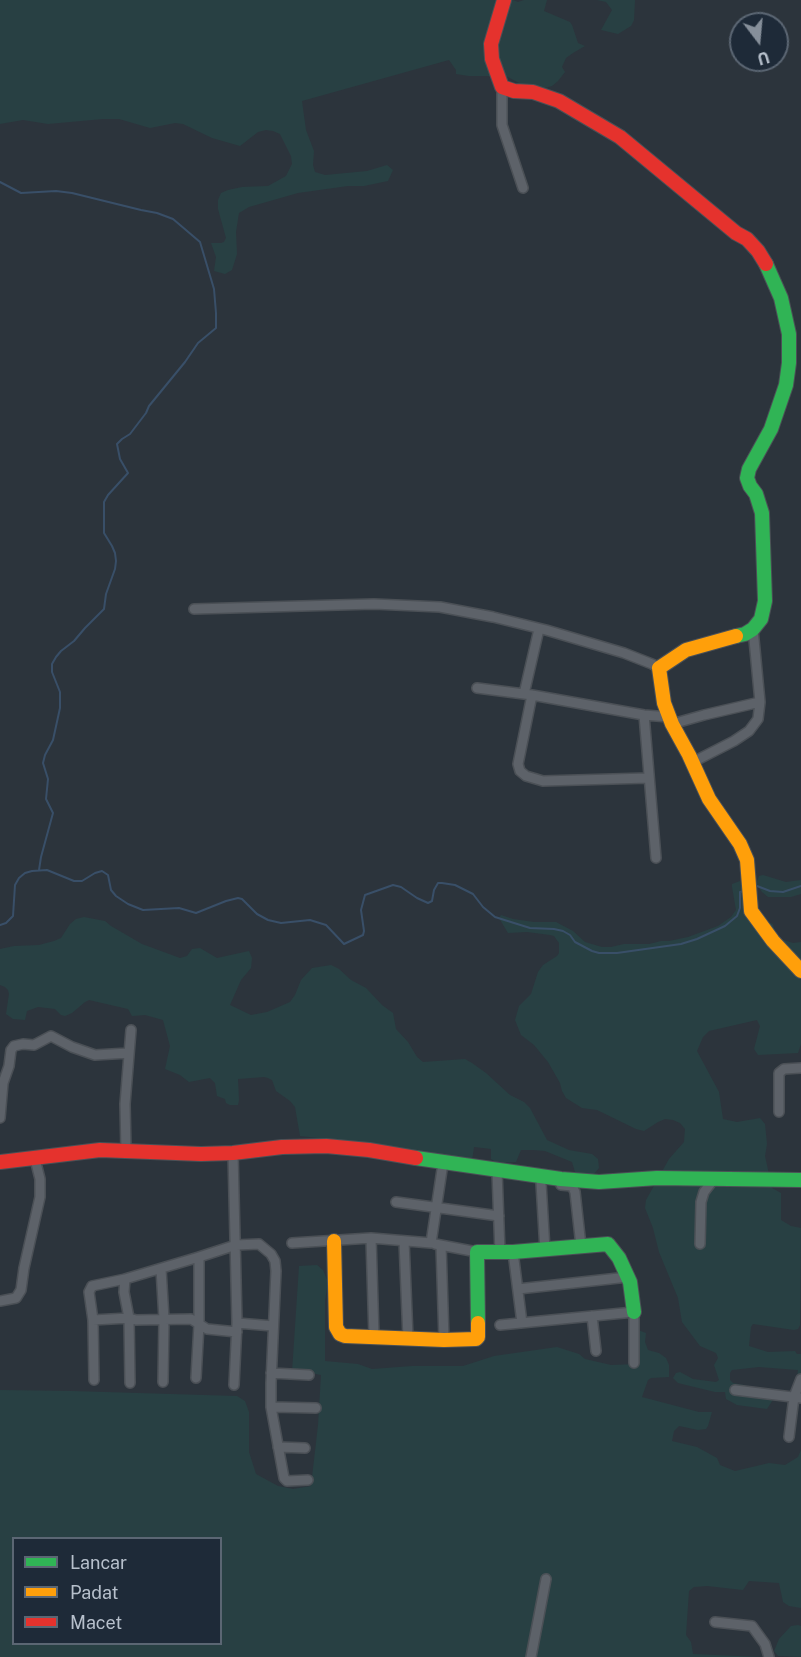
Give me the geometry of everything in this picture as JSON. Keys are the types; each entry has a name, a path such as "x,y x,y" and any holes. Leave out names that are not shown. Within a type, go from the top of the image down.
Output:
{"street":[{"path":"504,0 491,44 492,59 502,87 502,125 523,188"},
{"path":"502,87 540,94 560,101 620,137 736,233 747,239 768,266 781,298 789,334 786,385 771,429 747,478 756,494 762,513 765,601 761,619 746,634 686,650 659,668"},
{"path":"194,609 374,604 440,607 539,629 624,653 659,668"},
{"path":"539,629 518,764 520,771 543,781 648,778"},
{"path":"693,762 721,749 749,731 758,719 760,702 753,629"},
{"path":"659,668 664,703 671,721 693,762 709,799 740,844 747,860 751,911 773,941 801,971"},
{"path":"477,688 528,694 671,721 760,702"},
{"path":"644,715 656,858"},
{"path":"126,1151 125,1104 130,1030"},
{"path":"0,1118 2,1083 12,1048 23,1044 34,1045 48,1036 54,1036 72,1047 95,1055 129,1053"},
{"path":"779,1112 779,1073 784,1069 801,1068"},
{"path":"0,1162 100,1150 201,1154 282,1147 326,1146 369,1150 541,1183 572,1186 575,1192 581,1246"},
{"path":"233,1153 237,1328 234,1385"},
{"path":"0,1301 16,1298 21,1290 40,1197 40,1179 35,1159"},
{"path":"442,1163 436,1207 436,1244 444,1340"},
{"path":"497,1174 599,1182 657,1178 801,1180"},
{"path":"497,1174 499,1216 518,1289 522,1323"},
{"path":"700,1244 700,1203 704,1192 714,1179"},
{"path":"541,1183 544,1250"},
{"path":"396,1202 499,1216"},
{"path":"371,1238 374,1337"},
{"path":"292,1243 371,1238 436,1244 477,1252 544,1250 604,1243 610,1245 628,1276 632,1295 634,1363"},
{"path":"404,1240 408,1338"},
{"path":"334,1241 336,1327 340,1334 345,1336 476,1339 478,1337 477,1252"},
{"path":"94,1380 93,1320 89,1292 92,1286 161,1269 236,1245 259,1244 270,1254 276,1271 271,1373 272,1407 284,1479 287,1481 308,1480"},
{"path":"196,1378 199,1257"},
{"path":"161,1269 164,1319 163,1382"},
{"path":"518,1289 628,1276"},
{"path":"125,1279 124,1292 129,1318 129,1383"},
{"path":"500,1325 634,1312"},
{"path":"592,1316 596,1351"},
{"path":"93,1320 191,1319 207,1329 273,1326"},
{"path":"271,1373 309,1375"},
{"path":"789,1437 801,1379"},
{"path":"735,1390 799,1396"},
{"path":"272,1407 316,1408"},
{"path":"278,1447 305,1448"},
{"path":"531,1657 546,1579"},
{"path":"715,1622 752,1626 765,1644 768,1657"}],"green space":[{"path":"0,0 513,0 518,2 547,0 544,11 570,22 578,43 585,46 566,58 562,67 565,72 552,86 545,88 521,84 506,76 456,74 449,60 302,101 306,130 314,151 315,172 325,175 367,171 387,165 393,170 388,181 298,193 249,207 239,213 236,232 237,254 232,270 225,274 214,271 216,257 211,243 224,242 226,238 218,209 218,200 221,193 228,190 268,186 286,176 292,164 291,156 280,134 266,130 258,132 240,146 175,123 150,128 119,119 48,124 23,120 0,124"},
{"path":"597,0 635,0 634,20 631,26 618,34 601,30 612,10 606,2"},
{"path":"763,875 786,882 801,880 801,894 791,897 768,897 756,884 759,876"},
{"path":"740,881 745,896 762,919 773,924 777,938 793,943 801,942 801,1044 798,1053 758,1055 754,1049 760,1026 757,1020 709,1031 703,1037 697,1051 719,1092 723,1119 737,1122 760,1118 765,1124 767,1144 765,1156 772,1188 781,1193 781,1220 791,1226 801,1228 800,1325 794,1330 753,1324 749,1346 768,1352 795,1351 801,1354 801,1386 796,1386 798,1370 759,1367 732,1370 730,1373 730,1380 733,1383 744,1385 774,1398 767,1409 737,1405 726,1399 725,1392 715,1392 678,1383 673,1378 676,1373 680,1372 693,1379 716,1382 719,1380 714,1365 718,1358 716,1353 700,1346 682,1322 678,1298 659,1252 645,1208 646,1200 669,1159 684,1142 685,1129 680,1123 665,1119 644,1131 636,1129 597,1110 582,1108 566,1098 548,1062 534,1045 521,1035 515,1020 519,1006 531,994 538,972 543,965 559,953 559,943 554,936 550,935 527,932 508,933 499,918 501,915 534,922 556,922 573,931 585,942 602,947 669,941 718,926 731,917 736,910 732,884"},
{"path":"84,917 105,921 142,944 180,958 187,956 192,949 200,948 217,958 249,951 252,958 251,968 241,980 230,1005 251,1015 267,1012 290,1002 301,980 312,968 331,965 366,988 393,1013 396,1029 423,1062 465,1059 472,1063 510,1095 530,1108 547,1140 569,1150 592,1154 598,1159 599,1168 593,1175 582,1175 575,1172 572,1162 545,1151 521,1150 516,1162 497,1163 491,1159 491,1149 474,1147 472,1161 300,1136 295,1107 276,1091 272,1080 268,1078 238,1079 238,1105 230,1105 225,1099 217,1096 215,1083 210,1078 189,1082 180,1075 165,1069 170,1046 163,1020 145,1015 132,1016 128,1009 89,1000 65,1016 55,1009 38,1007 27,1011 25,1020 13,1019 6,1014 9,994 5,987 0,985 0,949 54,941 61,938 76,919"},
{"path":"317,1265 323,1270 328,1282 325,1301 325,1361 358,1364 372,1369 463,1366 494,1356 557,1347 579,1354 585,1359 611,1365 638,1364 638,1330 646,1333 645,1342 648,1350 666,1358 669,1365 669,1377 648,1380 642,1397 699,1412 712,1412 706,1429 698,1430 679,1426 674,1431 672,1441 697,1447 717,1458 720,1465 735,1471 769,1463 785,1465 798,1457 801,1450 801,1608 789,1606 783,1602 779,1583 749,1581 743,1590 707,1586 694,1587 689,1591 686,1635 691,1642 693,1654 761,1657 0,1657 0,1390 237,1396 245,1401 249,1412 249,1452 256,1474 278,1486 293,1489 311,1486 321,1375 292,1372 299,1266"},
{"path":"791,1626 801,1626 801,1657 778,1656 774,1651 779,1639"}],"waterway":[{"path":"0,182 21,193 56,191 72,193 157,213 173,219 200,242 214,289 216,313 216,328 198,343 130,434 117,444 120,459 128,473 104,502 104,533 112,546 116,561 104,609 74,641 61,651 52,664 52,672 60,692 60,708 53,740 43,763 48,779 46,799 53,813 39,870"},
{"path":"0,925 13,916 15,885 25,873 47,870 74,881 82,881 102,871 108,875 111,890 116,896 143,910 179,908 196,913 238,898 268,920 281,923 310,920 326,925 344,944 363,935 361,910 365,895 393,885 401,887 428,903 432,901 438,883 442,883 455,885 473,894 495,917 530,928 563,931 575,942 592,951 617,953 681,944 725,926 737,916 740,908 740,892 744,891"},
{"path":"755,887 783,892 801,886"}],"traffic: fast":[{"path":"736,636 753,629 761,619 765,601 762,513 756,494 747,478 749,469 771,429 786,385 789,363 789,334 781,298 766,264"},
{"path":"416,1158 561,1179 599,1182 657,1178 801,1180"},
{"path":"478,1323 477,1252 513,1252 608,1244 619,1258 630,1282 634,1312"}],"traffic: slow":[{"path":"736,636 686,650 659,668 664,703 709,799 740,844 747,860 751,911 773,941 801,971"},
{"path":"334,1241 336,1327 340,1334 444,1340 476,1339 478,1323"}],"traffic: jam":[{"path":"504,0 491,44 492,59 502,87 514,91 533,92 559,101 620,137 736,233 747,239 766,264"},
{"path":"0,1162 100,1150 201,1154 282,1147 326,1146 416,1158"}]}
